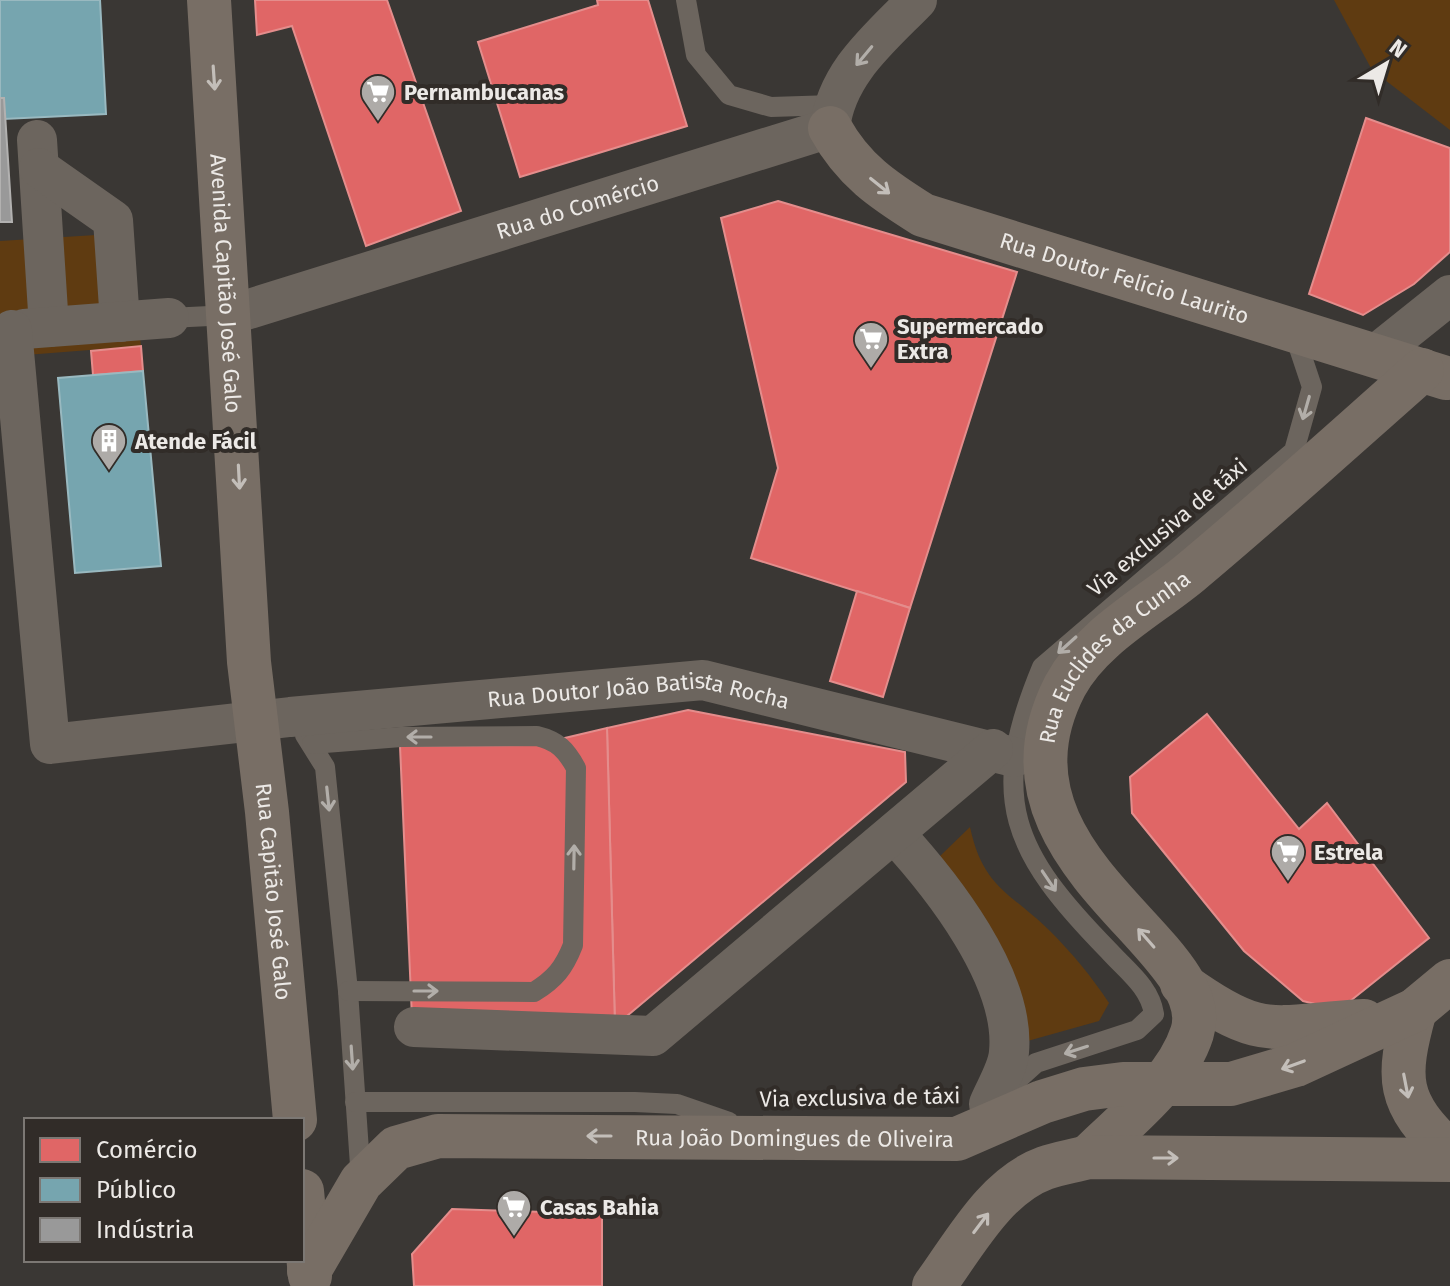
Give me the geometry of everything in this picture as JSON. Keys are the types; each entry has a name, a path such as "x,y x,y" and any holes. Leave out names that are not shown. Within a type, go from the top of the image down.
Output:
{"main road":[{"name":"Avenida Capitão José Galo","path":"209,0 249,662"},
{"name":"Rua Doutor Felício Laurito","path":"831,117 845,156 882,190 923,215 1436,375"},
{"name":"Rua Euclides da Cunha","path":"1088,1157 1172,1072 1192,1033 1196,1012 1182,984 1099,882 1054,815 1046,784 1045,756 1053,716 1066,684 1117,628 1436,375"},
{"name":"Rua Capitão José Galo","path":"249,662 286,727 295,1118"},
{"name":"Rua João Domingues de Oliveira","path":"310,1279 361,1182 396,1148 438,1136 957,1139 1042,1102 1084,1089 1160,1084 1231,1084 1296,1065 1405,1014 1450,981"},
{"path":"1182,984 1228,1016 1251,1026 1298,1028 1405,1014 1402,1066 1405,1092 1419,1123 1450,1152"},
{"path":"934,1286 996,1203 1022,1181 1044,1168 1088,1157 1450,1160"},
{"path":"304,1213 310,1279"}],"street":[{"path":"831,117 844,81 865,53 917,0"},
{"name":"Rua do Comércio","path":"230,315 831,117"},
{"path":"120,322 113,220 38,154 21,329 120,322 169,318"},
{"path":"1375,355 1450,295"},
{"name":"Rua Doutor João Batista Rocha","path":"21,329 50,744 286,727 703,680 1003,753"},
{"path":"414,1027 653,1036 894,833 1003,753"},
{"path":"894,833 926,867 989,962 1006,1019 1010,1054 989,1104"}],"lane":[{"path":"686,0 696,55 729,95 771,107 831,117"},
{"name":"Rua do Comércio","path":"169,318 230,315"},
{"name":"Via exclusiva de táxi","path":"355,1102 677,1104 721,1122 971,1120 1036,1063 1137,1030 1154,1014 1151,996 1078,919 1046,879 1027,844 1015,811 1003,753 1018,729 1042,667 1294,451 1312,387 1294,333"},
{"path":"286,727 325,767 348,991 361,1182"},
{"path":"286,727 401,737 537,736 553,740 567,752 576,768 573,945 565,966 552,981 534,992 348,991"}],"shaded area":[{"path":"1334,0 1450,0 1450,130 1372,70"},
{"path":"128,233 141,346 0,357 0,241"},
{"path":"970,827 982,864 990,876 1058,939 1109,1003 1099,1021 1024,1042 937,859"}],"building: Comércio":[{"name":"Pernambucanas","path":"255,0 387,0 461,211 366,246 292,26 257,35"},
{"path":"597,0 648,0 687,126 520,177 478,42 598,5"},
{"path":"1366,118 1450,148 1450,252 1414,284 1363,315 1309,294"},
{"name":"Supermercado Extra","path":"778,201 1017,272 910,608 751,558 778,468 721,218"},
{"path":"141,346 143,371 93,375 91,351"},
{"path":"857,591 910,608 883,697 830,681"},
{"path":"688,710 905,752 906,782 615,1026 607,728"},
{"name":"Estrela","path":"1207,714 1299,829 1327,803 1429,938 1339,1010 1303,1001 1244,951 1132,813 1130,777"},
{"path":"607,728 615,1026 412,1018 400,746 535,745"},
{"name":"Casas Bahia","path":"452,1209 602,1214 602,1286 414,1286 412,1254"}],"building: Público":[{"path":"0,0 100,0 106,114 4,119 4,98 0,98"},
{"name":"Atende Fácil","path":"143,371 161,566 75,573 58,378"}],"building: Indústria":[{"path":"0,98 4,98 12,222 0,222"}],"place":[{"name":"Pernambucanas","path":"378,123"},
{"name":"Supermercado Extra","path":"871,370"},
{"name":"Atende Fácil","path":"109,472"},
{"name":"Estrela","path":"1288,883"},
{"name":"Casas Bahia","path":"514,1238"}]}
